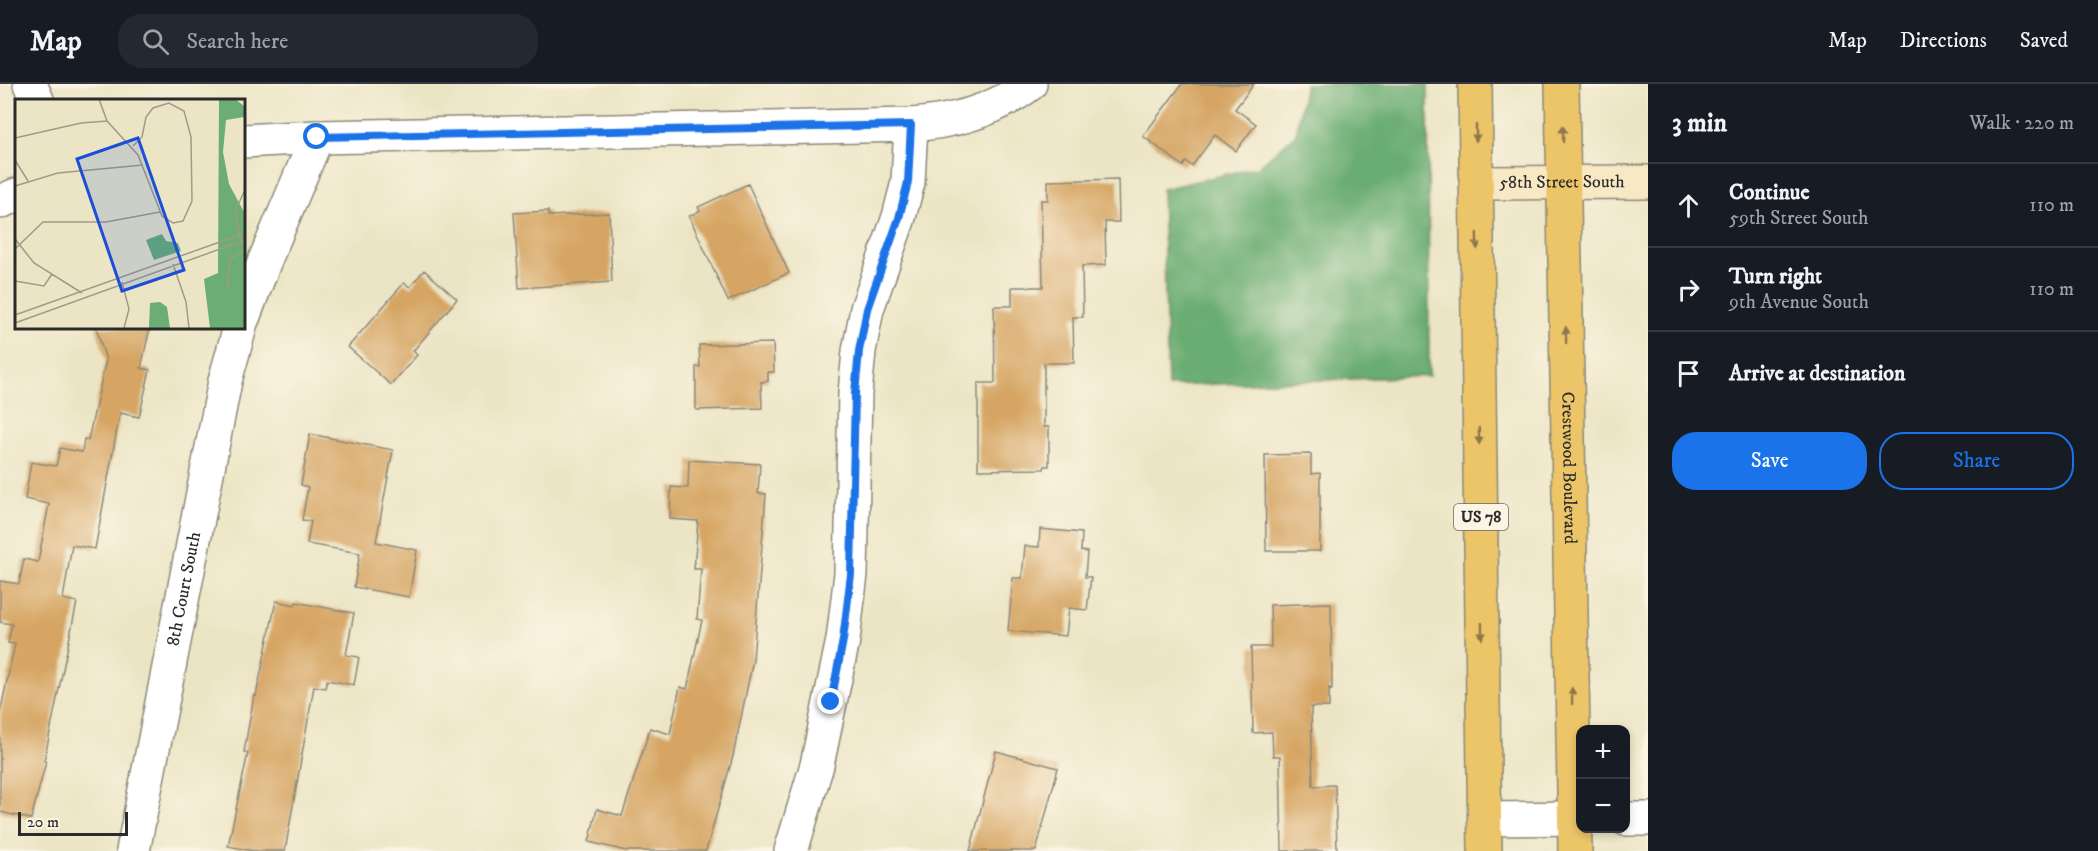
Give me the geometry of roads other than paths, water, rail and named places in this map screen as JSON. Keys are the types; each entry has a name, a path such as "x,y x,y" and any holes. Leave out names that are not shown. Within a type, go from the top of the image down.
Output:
{"main road":[{"name":"US 78","path":"1475,84 1485,851"},
{"name":"Crestwood Boulevard","path":"1562,84 1576,779"},
{"name":"Crestwood Boulevard","path":"1575,851 1576,833"}],"street":[{"path":"30,84 38,99"},
{"path":"244,141 317,137 911,125 938,123 964,117 993,107 1030,84"},
{"path":"791,851 817,765 843,640 851,574 855,393 859,351 870,299 899,218 908,182 911,125"},
{"path":"244,315 317,137"},
{"name":"58th Street South","path":"1476,183 1648,182"},
{"path":"0,202 15,195"},
{"name":"8th Court South","path":"133,851 225,381 240,328"},
{"path":"1485,819 1576,818"},
{"path":"1630,819 1648,819"}]}
